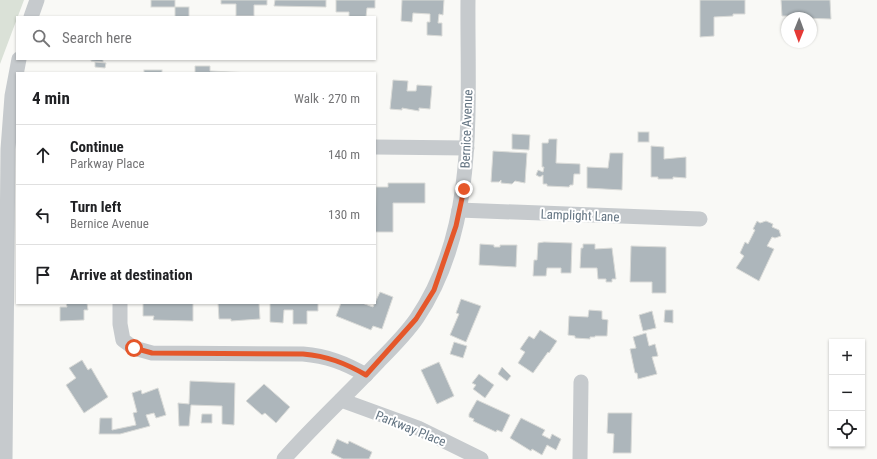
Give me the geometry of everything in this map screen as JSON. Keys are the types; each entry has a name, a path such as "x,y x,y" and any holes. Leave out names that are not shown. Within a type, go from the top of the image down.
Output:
{"street":[{"path":"31,16 37,0"},
{"name":"Bernice Avenue","path":"284,459 366,375 416,319 434,290 456,226 464,189 467,148 468,0"},
{"path":"17,72 19,60"},
{"path":"5,459 8,148 12,96 16,75"},
{"path":"376,147 467,148"},
{"name":"Lamplight Lane","path":"459,210 700,219"},
{"path":"120,304 120,324 123,340 134,348 152,353 303,354 323,356 344,363 366,375"},
{"path":"580,459 581,382"},
{"name":"Parkway Place","path":"341,400 418,428 481,459"}],"shaded area":[{"path":"0,0 24,0 18,16 16,16 16,21 0,64"}],"building":[{"path":"151,0 175,0 175,7 151,7"},
{"path":"221,0 267,0 267,5 254,5 254,16 236,16 236,4 221,4"},
{"path":"275,0 326,0 326,7 274,6"},
{"path":"336,0 375,0 375,8 367,8 366,16 349,16 349,12 336,12"},
{"path":"402,0 444,0 443,15 439,14 438,23 442,23 442,36 427,35 427,22 430,22 430,14 413,13 412,22 401,21"},
{"path":"700,0 745,0 745,14 714,17 714,36 700,37"},
{"path":"781,0 830,0 831,19 817,18 817,12 782,12"},
{"path":"175,7 189,7 189,16 175,16"},
{"path":"103,60 103,62 91,61"},
{"path":"95,62 106,63 105,68 95,67"},
{"path":"195,66 210,66 210,71 230,72 195,72"},
{"path":"144,70 162,70 162,72 144,72"},
{"path":"393,80 408,81 407,91 416,91 417,85 432,86 430,109 419,108 419,111 402,108 402,110 390,109"},
{"path":"638,132 649,132 649,142 638,142"},
{"path":"512,134 530,135 529,150 512,149"},
{"path":"549,139 557,139 556,163 580,164 580,174 574,174 573,185 570,185 569,187 547,186 547,184 543,184 543,175 540,177 536,175 538,170 543,172 542,143 548,143"},
{"path":"651,146 664,147 664,159 686,157 686,178 673,177 673,179 658,179 658,177 651,177"},
{"path":"493,151 527,153 525,183 515,181 512,184 501,183 501,180 499,182 491,182"},
{"path":"610,153 623,153 622,190 587,188 587,167 608,168"},
{"path":"388,183 425,183 425,203 393,203 393,232 376,232 376,187 388,187"},
{"path":"757,221 760,223 766,221 773,224 772,227 779,230 781,236 775,238 772,237 767,246 774,249 759,281 736,268 744,256 740,253 745,242 748,244 755,230 753,229"},
{"path":"538,243 572,243 571,273 561,273 561,268 547,268 546,276 533,276 534,260 537,260"},
{"path":"480,244 494,245 494,247 500,247 500,245 517,245 516,267 479,265"},
{"path":"583,244 595,244 595,249 612,248 616,279 612,279 612,282 606,282 606,279 598,279 597,268 580,268 581,248 583,248"},
{"path":"631,246 666,247 666,293 652,293 652,282 630,282"},
{"path":"380,292 393,297 382,329 373,326 371,330 336,316 341,304 365,304 373,307 376,304"},
{"path":"461,299 481,306 466,342 450,335 459,314 456,313"},
{"path":"66,304 87,304 88,310 84,310 84,320 60,321 60,307 67,307"},
{"path":"143,304 193,304 193,321 153,320 154,316 143,316"},
{"path":"218,304 259,304 260,319 231,321 231,319 219,319"},
{"path":"270,304 318,304 318,311 307,311 307,324 293,324 293,310 284,310 283,323 270,322"},
{"path":"589,310 602,311 602,319 608,320 607,336 595,336 590,337 590,339 575,338 575,336 568,335 569,316 588,317"},
{"path":"665,310 673,310 673,323 664,322"},
{"path":"652,311 656,328 643,331 639,315"},
{"path":"540,330 557,341 533,373 518,363 525,352 520,349 529,336 534,339"},
{"path":"646,333 649,346 655,344 658,356 652,357 657,374 638,379 637,373 635,373 630,349 636,348 633,337"},
{"path":"454,342 467,346 463,358 450,354"},
{"path":"82,360 88,370 91,368 108,397 84,413 66,385 76,378 69,368"},
{"path":"439,362 454,396 437,404 421,370"},
{"path":"502,367 511,376 507,381 498,374"},
{"path":"479,374 494,385 485,398 473,389 476,385 472,383"},
{"path":"190,381 235,383 234,425 222,424 222,406 191,405 189,426 179,426 178,403 189,404"},
{"path":"264,384 290,407 276,423 265,413 262,415 246,401"},
{"path":"158,388 166,415 156,418 154,413 146,415 150,426 120,434 99,434 100,418 112,418 112,430 136,425 133,413 137,412 132,393 141,390 142,394"},
{"path":"477,400 510,415 502,432 497,430 496,432 473,421 474,419 469,417 469,414"},
{"path":"608,413 632,413 631,453 613,453 614,434 607,433"},
{"path":"202,414 212,414 212,423 201,423"},
{"path":"521,418 545,430 542,435 550,439 552,434 561,439 556,450 547,445 542,455 532,449 531,451 510,438"},
{"path":"337,439 348,444 349,441 372,452 369,459 343,459 331,453"}],"route":[{"path":"134,348 152,353 303,354 323,356 344,363 366,375 416,319 434,290 456,226 464,189"}]}
